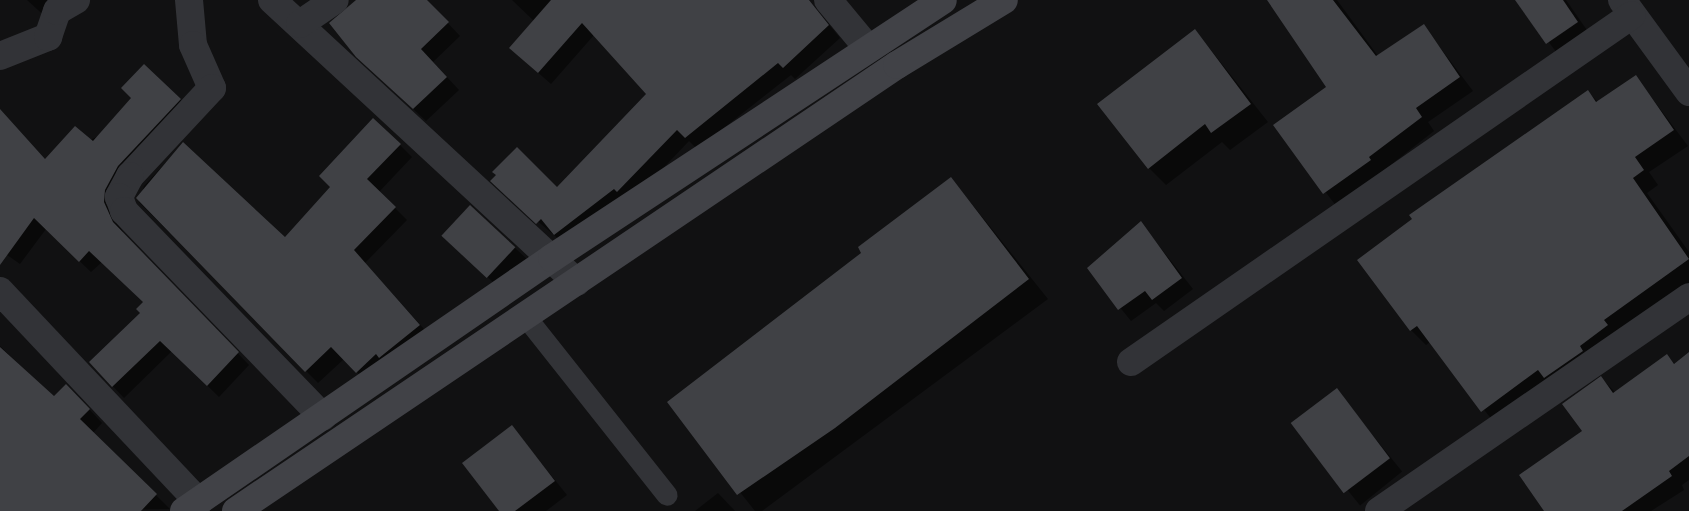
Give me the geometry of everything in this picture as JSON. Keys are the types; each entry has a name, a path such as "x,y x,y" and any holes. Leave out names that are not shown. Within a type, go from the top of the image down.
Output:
{"main road":[{"path":"191,506 324,417 552,258 867,47 943,0"},
{"path":"236,511 897,65 1004,0"}],"street":[{"path":"0,56 48,37 58,11 76,0"},
{"path":"189,0 193,45 212,88 130,176 119,197 121,204 324,417"},
{"path":"272,0 576,282"},
{"path":"300,24 335,0"},
{"path":"828,0 867,47"},
{"path":"1131,362 1627,7 1689,92"},
{"path":"0,291 191,506"},
{"path":"1379,511 1689,297"}],"lane":[{"path":"525,316 667,494"}],"building":[{"path":"356,0 427,0 449,22 421,49 447,77 413,109 356,57 329,23"},
{"path":"551,0 809,0 829,25 783,68 778,63 685,138 677,130 617,192 614,189 554,235 541,219 536,224 490,181 496,175 492,172 517,147 557,187 646,94 582,23 538,73 509,48"},
{"path":"1267,0 1333,0 1376,56 1424,24 1460,77 1416,108 1422,117 1369,157 1371,160 1323,194 1273,125 1326,87"},
{"path":"1515,0 1563,0 1578,22 1546,44"},
{"path":"1195,29 1251,104 1211,133 1205,124 1148,169 1097,104"},
{"path":"144,64 181,99 118,166 105,190 104,202 113,222 239,352 207,386 160,341 112,387 89,362 140,313 136,309 143,302 89,251 79,262 34,218 0,265 0,109 45,159 75,126 93,141 131,98 121,88"},
{"path":"1636,75 1674,130 1635,157 1644,170 1633,178 1689,259 1604,320 1608,325 1580,346 1583,351 1544,378 1538,370 1481,412 1417,326 1410,331 1357,260 1412,219 1409,215 1588,90 1596,102"},
{"path":"373,118 401,144 367,179 396,207 354,250 420,325 379,358 376,354 356,373 331,347 305,372 136,198 183,142 285,237 330,187 319,176"},
{"path":"951,177 1029,279 835,428 737,495 667,402 861,253 858,247"},
{"path":"470,205 515,247 487,278 441,236"},
{"path":"1141,221 1182,278 1152,300 1145,291 1118,310 1087,268"},
{"path":"0,347 54,396 66,384 90,409 80,419 157,494 141,511 0,511"},
{"path":"1689,352 1689,456 1669,471 1672,476 1622,511 1544,511 1519,475 1582,431 1562,404 1601,376 1613,393 1667,354 1674,364"},
{"path":"1337,388 1390,458 1344,493 1291,423"},
{"path":"512,425 555,481 515,511 499,511 462,463"}]}
